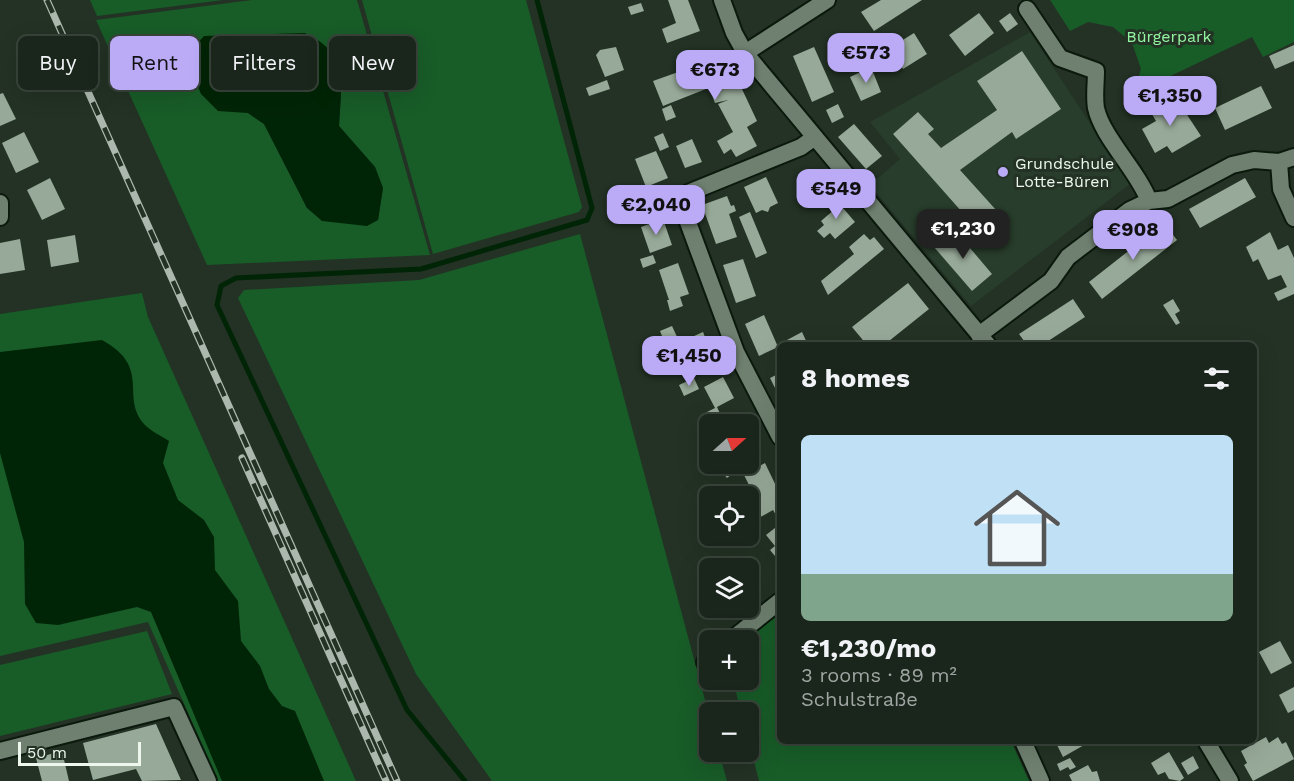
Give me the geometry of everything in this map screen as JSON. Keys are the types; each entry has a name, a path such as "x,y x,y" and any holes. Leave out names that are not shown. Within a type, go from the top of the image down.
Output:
{"street":[{"path":"722,0 734,33 745,52 983,340 1052,281 1068,258 1130,210 1149,201 1168,199 1232,165 1254,160 1286,159 1281,189 1294,218"},
{"path":"745,52 827,0"},
{"path":"1027,9 1060,58 1096,71 1096,108 1101,122 1139,181 1149,201"},
{"path":"777,431 736,352 682,206 688,193 801,147 815,137"},
{"path":"0,203 0,216"},
{"path":"744,630 777,603"},
{"path":"0,751 174,707 208,781"},
{"path":"1024,744 1041,781"},
{"path":"1208,744 1230,781"}],"shaded area":[{"name":"Grundschule Lotte-Büren","path":"1030,32 1130,184 971,306 870,185 900,159 870,122"},
{"path":"305,33 310,36 211,36 211,90 317,90 317,40 329,49 329,90 341,90 339,126 375,167 383,188 378,220 367,226 322,221 307,208 264,124 248,113 218,111 201,94 199,89 199,41 204,36"},
{"path":"102,340 127,361 133,382 134,404 145,425 169,441 163,463 178,500 204,520 214,537 215,570 238,601 241,641 260,666 269,689 282,706 295,711 324,781 222,781 151,612 137,607 58,625 36,623 25,604 24,542 0,453 0,352"}],"green space":[{"path":"90,0 223,0 97,16"},
{"path":"252,0 357,0 367,36 329,36 329,79 317,84 317,36 211,36 211,90 303,90 248,113 264,124 307,208 378,220 383,188 375,167 339,126 341,90 383,90 430,255 207,265 128,90 199,90 199,36 110,36 110,51 96,20"},
{"path":"362,0 526,0 582,207 579,212 433,254 387,90 416,90 416,36 372,36"},
{"name":"Bürgerpark","path":"1050,0 1294,0 1294,42 1263,57 1252,37 1133,94 1141,69 1132,43 1113,27 1088,22 1070,31"},
{"path":"580,234 699,678 699,690 702,690 706,702 699,702 699,762 722,762 727,781 492,781 416,674 238,298 244,290 419,280"},
{"path":"142,293 148,317 356,781 218,781 148,622 0,656 0,314"},
{"path":"777,613 777,744 1012,744 1029,781 759,781 754,762 759,762 759,702 738,702 736,690 759,690 759,630 756,630"},
{"path":"147,631 172,694 0,736 0,665"}],"building":[{"path":"668,0 688,0 700,31 667,43 662,29 676,23"},
{"path":"881,0 922,0 874,31 861,12"},
{"path":"641,3 644,11 631,15 628,7"},
{"path":"979,13 994,33 965,56 949,35"},
{"path":"1010,13 1018,24 1007,32 999,21"},
{"path":"914,33 927,54 903,69 890,48"},
{"path":"1294,45 1294,61 1275,69 1269,56"},
{"path":"616,47 624,70 605,77 596,55 600,50"},
{"path":"814,47 834,92 812,102 793,56"},
{"path":"1022,51 1061,109 1016,139 1012,132 960,170 997,211 977,229 893,134 918,112 934,129 928,134 941,148 997,110 977,81"},
{"path":"713,60 718,71 728,67 731,73 734,72 757,121 747,127 757,146 736,157 731,149 724,154 717,141 733,132 718,104 728,100 715,103 711,93 723,88 721,83 663,106 653,81 681,71 683,77 692,74 690,69"},
{"path":"871,67 881,92 861,101 850,77"},
{"path":"607,80 610,89 589,96 586,88"},
{"path":"1261,86 1272,108 1225,130 1215,108"},
{"path":"3,93 16,119 0,126 0,94"},
{"path":"1174,95 1201,136 1172,153 1167,146 1155,153 1142,129 1156,121 1149,109"},
{"path":"838,104 844,117 832,123 826,110"},
{"path":"671,105 676,117 666,121 662,109"},
{"path":"854,124 882,156 866,169 838,137"},
{"path":"24,132 39,162 16,173 2,143"},
{"path":"663,133 669,147 660,151 654,137"},
{"path":"692,139 702,162 685,168 676,146"},
{"path":"656,151 668,178 646,187 635,159"},
{"path":"766,177 778,203 770,207 768,212 762,210 756,213 744,187"},
{"path":"50,178 65,209 42,220 27,190"},
{"path":"1245,178 1256,197 1200,228 1189,209"},
{"path":"831,194 855,222 835,239 830,233 824,238 817,231 824,225 821,221 835,209 826,198"},
{"path":"727,196 736,211 729,214 737,237 716,244 702,205"},
{"path":"750,212 767,253 756,258 739,217"},
{"path":"663,219 672,245 650,253 641,227"},
{"path":"1164,223 1177,240 1102,299 1089,282"},
{"path":"954,229 992,274 972,291 934,247"},
{"path":"1270,232 1278,250 1288,245 1294,258 1294,294 1278,301 1274,293 1287,287 1281,275 1268,280 1258,259 1253,262 1246,247"},
{"path":"864,234 870,240 874,237 884,249 828,295 821,281 854,254 849,247"},
{"path":"75,235 79,262 51,267 47,240"},
{"path":"20,239 25,270 0,274 0,243"},
{"path":"653,255 656,263 643,268 640,259"},
{"path":"743,259 756,296 736,303 723,265"},
{"path":"678,263 689,294 680,297 683,306 670,311 667,300 669,300 659,270"},
{"path":"908,283 929,309 888,342 864,342 852,327"},
{"path":"1073,299 1085,317 1047,342 1025,342 1019,334"},
{"path":"1173,299 1180,311 1175,314 1180,323 1176,325 1163,305"},
{"path":"764,315 777,347 759,356 745,324"},
{"path":"672,326 678,339 649,355 644,344 662,336 660,331"},
{"path":"703,332 712,355 693,363 683,341"},
{"path":"802,332 807,342 788,342 787,340"},
{"path":"777,374 777,392 770,378"},
{"path":"723,377 734,398 717,407 720,414 703,414 715,408 704,387"},
{"path":"694,378 699,389 684,396 679,385"},
{"path":"765,463 777,488 777,517 773,510 759,518 759,486 750,486 744,475 759,474 759,466"},
{"path":"777,526 777,558 770,550 775,546 766,535"},
{"path":"1280,641 1292,663 1271,674 1259,652"},
{"path":"1294,687 1294,710 1288,713 1279,695"},
{"path":"156,724 181,780 142,781 136,769 93,780 83,743"},
{"path":"1266,737 1269,743 1278,737 1282,744 1286,742 1294,759 1253,781 1244,765 1247,763 1241,751"},
{"path":"1056,744 1086,744 1063,757"},
{"path":"62,751 69,781 42,781 36,758"},
{"path":"1169,752 1184,778 1180,781 1169,779 1165,772 1158,775 1151,763"},
{"path":"1193,756 1199,768 1188,775 1181,763"},
{"path":"1070,758 1076,767 1070,770 1068,767 1060,771 1057,764"},
{"path":"1088,765 1092,772 1097,771 1100,781 1072,781 1069,775"}],"waterway":[{"path":"465,781 407,710 217,305 221,286 236,278 421,269 587,220 592,208 537,0"}],"railway":[{"path":"47,0 397,781"},
{"path":"242,458 386,781"}],"place":[{"name":"Grundschule Lotte-Büren","path":"1003,172"}]}
